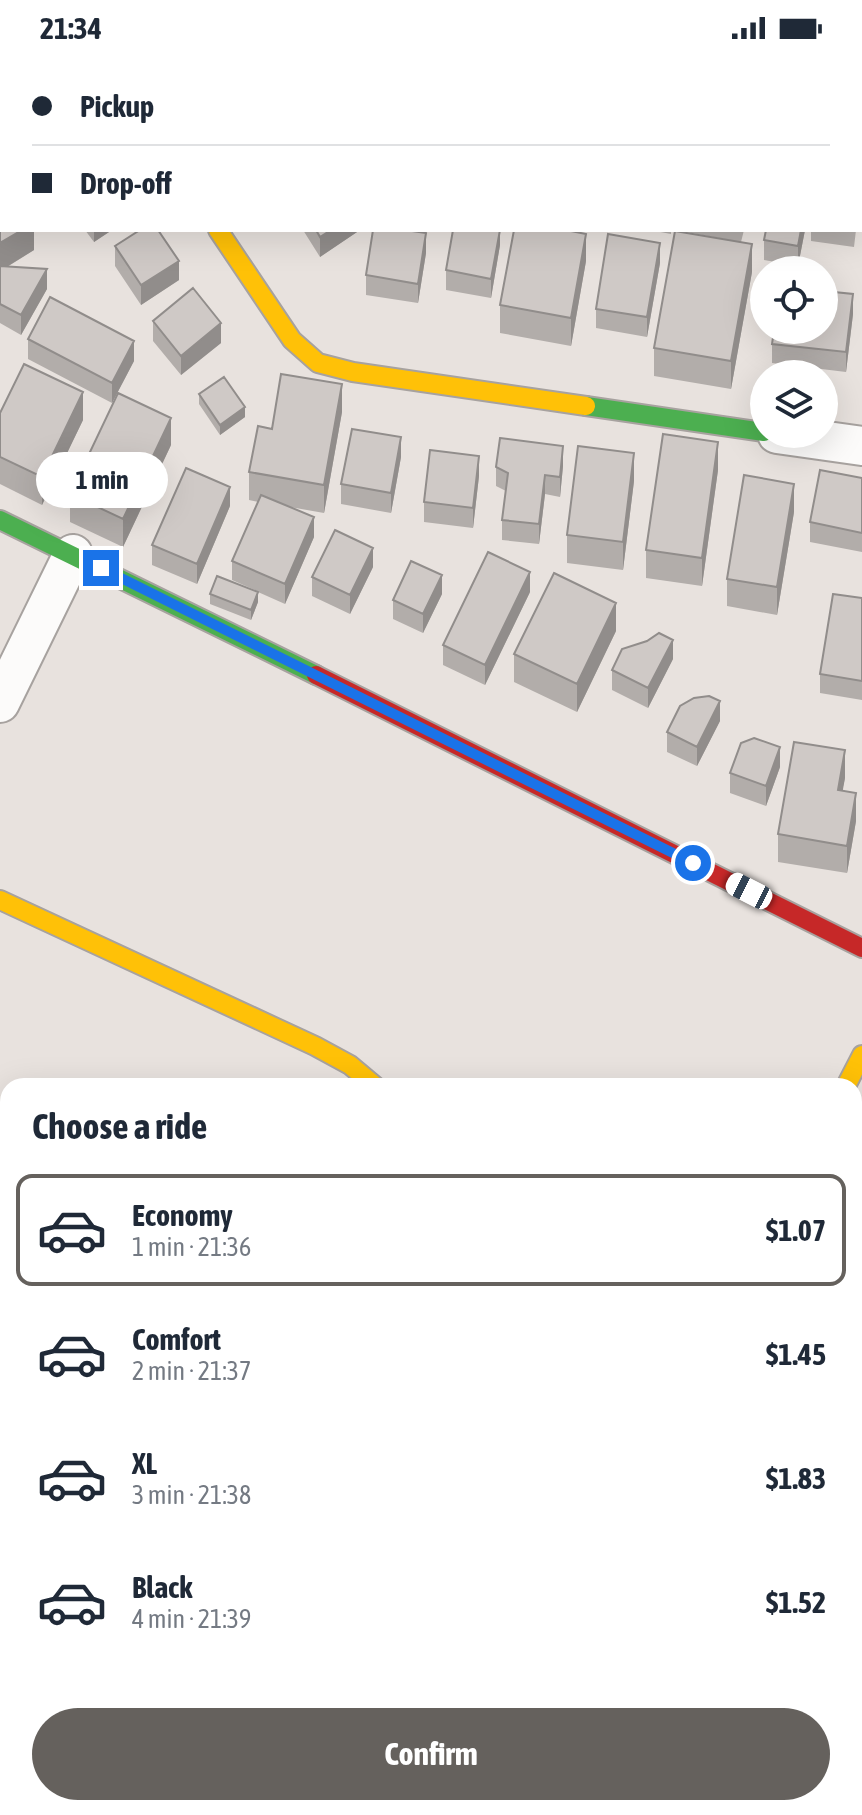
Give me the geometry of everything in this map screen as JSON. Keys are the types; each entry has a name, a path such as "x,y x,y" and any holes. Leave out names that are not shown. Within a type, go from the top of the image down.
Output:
{"street":[{"path":"219,232 292,340 318,363 353,372 750,430"},
{"path":"838,443 862,446"},
{"path":"0,520 862,948"},
{"path":"0,703 73,554"},
{"path":"0,900 315,1046 350,1065 365,1078"},
{"path":"850,1078 862,1055"}],"building":[{"path":"0,232 19,232 0,243"},
{"path":"137,232 159,232 179,261 141,285 115,246"},
{"path":"373,232 426,233 418,284 366,275"},
{"path":"453,232 500,232 491,279 446,270"},
{"path":"514,232 586,234 571,318 500,305"},
{"path":"675,232 752,244 731,361 654,348"},
{"path":"766,232 801,232 798,246 764,240"},
{"path":"608,234 660,243 647,317 596,309"},
{"path":"0,266 47,269 21,315 0,304"},
{"path":"193,288 221,323 181,356 153,321"},
{"path":"838,292 853,294 846,352 772,344 838,344"},
{"path":"50,297 134,341 112,383 28,339"},
{"path":"24,364 83,392 42,477 0,457 0,413"},
{"path":"281,374 342,384 324,485 249,472 258,426 272,429"},
{"path":"224,377 245,407 220,425 199,394"},
{"path":"118,393 171,418 123,519 70,494"},
{"path":"352,429 401,437 391,493 341,484"},
{"path":"663,434 718,442 702,558 646,550"},
{"path":"500,438 563,446 560,477 545,475 539,524 502,520 508,473 496,467"},
{"path":"578,446 634,453 623,542 567,535"},
{"path":"430,450 479,456 473,508 424,502"},
{"path":"186,468 230,487 197,564 152,545"},
{"path":"820,470 862,478 862,533 810,522"},
{"path":"744,475 794,484 777,587 727,579"},
{"path":"261,495 314,517 285,584 232,561"},
{"path":"335,530 373,548 350,595 312,577"},
{"path":"488,552 530,572 485,665 443,645"},
{"path":"411,561 442,575 423,614 393,600"},
{"path":"554,573 616,603 577,684 514,654"},
{"path":"217,576 258,592 251,610 210,594"},
{"path":"833,594 862,598 862,681 820,674"},
{"path":"659,633 673,640 648,688 612,670 622,649 647,641"},
{"path":"709,696 720,701 697,747 667,732 680,706 694,698"},
{"path":"754,738 780,747 766,786 730,773 741,743"},
{"path":"794,742 845,750 838,790 856,793 847,846 778,834"}],"traffic: fast":[{"path":"586,406 750,430"},
{"path":"0,520 316,675"}],"traffic: slow":[{"path":"219,232 292,340 318,363 353,372 586,406"},
{"path":"0,900 315,1046 350,1065 365,1078"},
{"path":"850,1078 862,1055"}],"traffic: jam":[{"path":"316,675 862,948"}],"route":[{"path":"101,568 693,863"}]}
